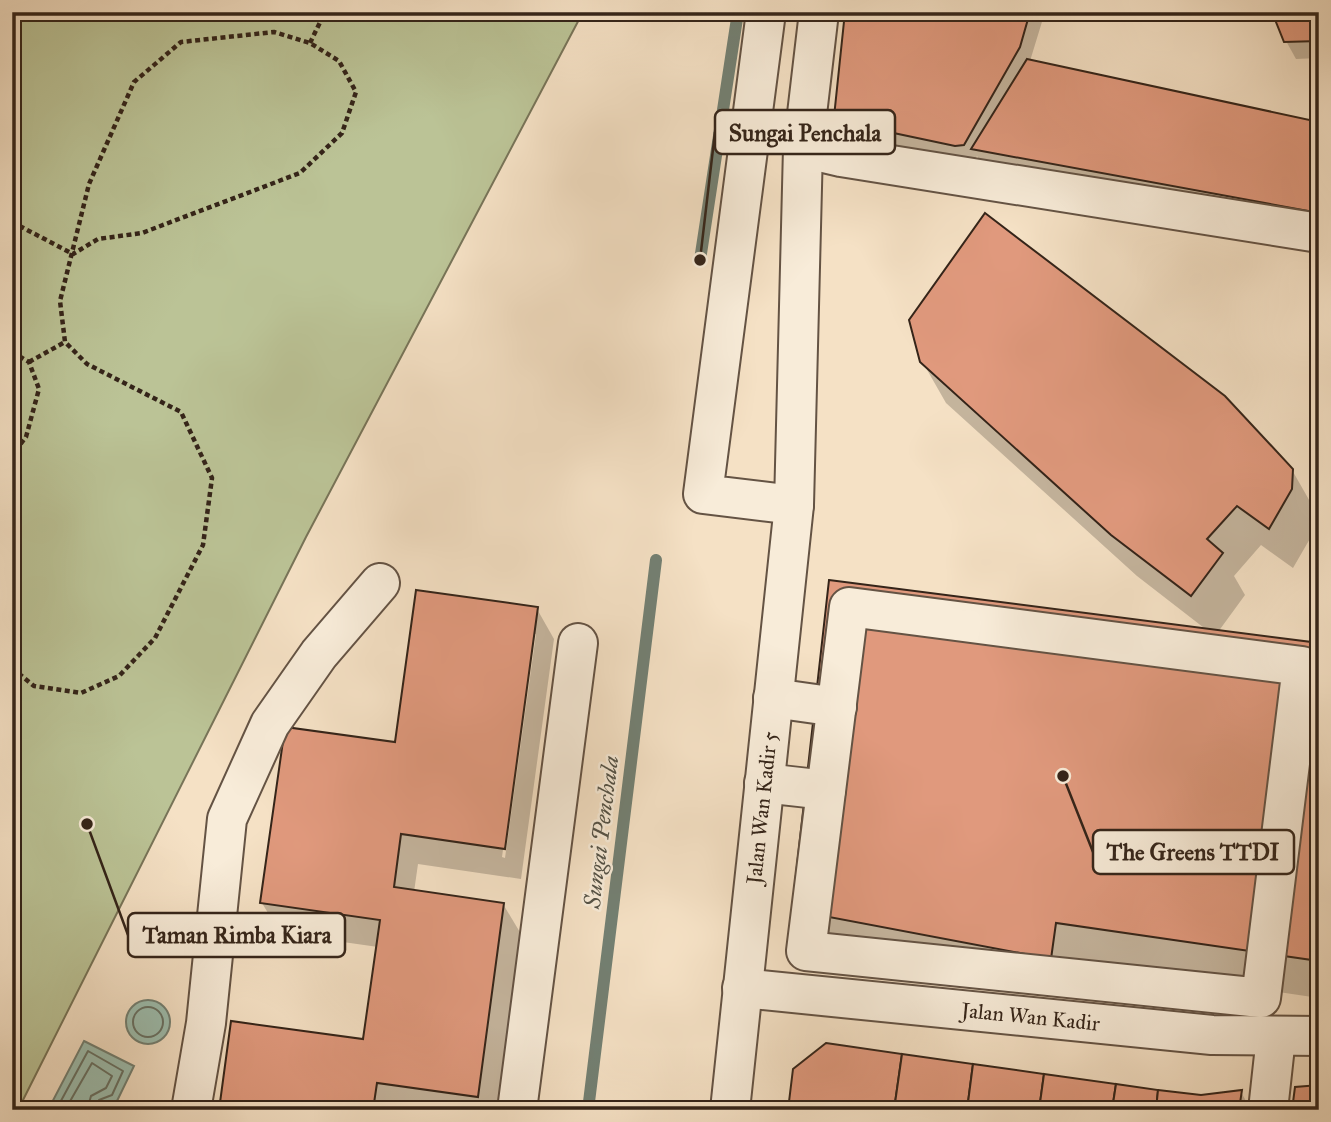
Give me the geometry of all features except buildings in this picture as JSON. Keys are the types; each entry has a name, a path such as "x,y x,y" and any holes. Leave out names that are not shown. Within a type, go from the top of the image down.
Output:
{"street":[{"path":"766,12 703,494 794,505"},
{"name":"Jalan Wan Kadir 5","path":"730,1110 794,505 803,148 819,12"},
{"path":"803,148 841,158 1319,233"},
{"path":"191,1110 206,1023 227,819 270,724 318,654 380,583"},
{"path":"849,607 1302,666 1261,998 806,951 826,790 849,607"},
{"path":"517,1110 578,643"},
{"path":"773,698 837,707"},
{"path":"764,783 826,790"},
{"name":"Jalan Wan Kadir","path":"742,988 1212,1035 1319,1036"},
{"path":"1268,1110 1276,1037"}],"path":[{"path":"310,43 325,12"},
{"path":"12,668 34,686 81,693 119,676 155,638 204,545 212,478 181,412 87,363 65,342 60,301 89,184 135,82 181,42 274,32 310,43 339,61 356,92 342,133 300,173 142,233 98,239 73,254"},
{"path":"12,222 73,254"},
{"path":"29,362 65,342"},
{"path":"12,352 29,362 39,389 26,437 12,455"}],"shaded area":[{"path":"12,12 583,12 306,537 18,1110 12,1110"}],"water":[{"path":"148,1000 157,1001 164,1006 169,1013 169,1031 164,1038 157,1043 148,1044 139,1043 132,1038 127,1031 126,1022 127,1013 132,1006 139,1001"},
{"path":"84,1041 134,1066 116,1103 104,1105 101,1110 48,1110"}],"waterway":[{"name":"Sungai Penchala","path":"700,260 738,12"},
{"name":"Sungai Penchala","path":"588,1110 656,560"}],"place":[{"name":"Sungai Penchala","path":"700,260"},
{"name":"The Greens TTDI","path":"1063,776"},
{"name":"Taman Rimba Kiara","path":"87,824"}]}
